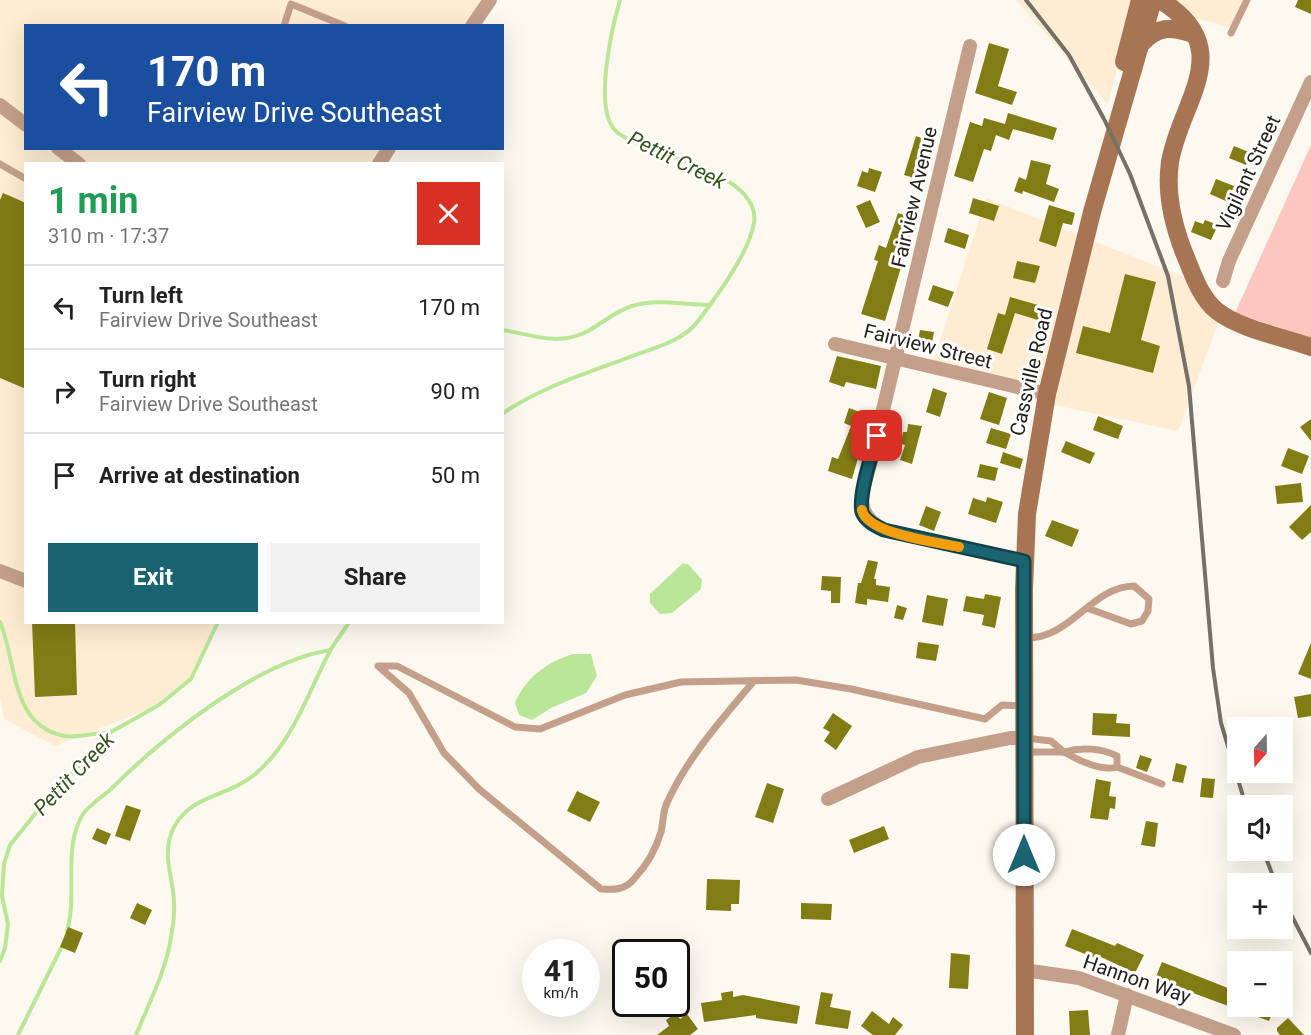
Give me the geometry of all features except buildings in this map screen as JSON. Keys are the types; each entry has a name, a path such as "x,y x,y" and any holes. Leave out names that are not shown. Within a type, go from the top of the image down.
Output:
{"main road":[{"name":"Cassville Road","path":"1103,169 1105,141 1140,0"},
{"name":"Cassville Road","path":"1025,1035 1024,561 1029,492 1047,394 1103,169 1153,0"},
{"path":"1160,0 1182,19 1193,34 1200,54 1199,78 1177,137 1169,173 1172,213 1182,248 1204,296 1218,312 1235,321 1311,347"},
{"path":"1141,44 1152,33 1161,29 1193,34"}],"street":[{"path":"473,24 490,0"},
{"name":"Fairview Avenue","path":"970,46 869,467 862,500 862,513 870,522 884,530 1024,561"},
{"name":"Vigilant Street","path":"1223,282 1229,261 1311,82"},
{"path":"0,105 24,123"},
{"path":"61,150 77,162"},
{"name":"Fairview Street","path":"835,344 1047,394"},
{"path":"0,571 24,579"},
{"path":"828,799 918,757 1010,738 1025,745"},
{"name":"Hannon Way","path":"1024,970 1079,978 1234,1035"},
{"path":"1118,1035 1127,995"}],"lane":[{"path":"1231,33 1247,0"},
{"path":"285,24 291,4 340,24"},
{"path":"0,164 24,178"},
{"path":"1024,638 1041,639 1056,632 1088,608 1118,587 1134,586 1149,600 1148,611 1142,621 1131,624 1088,608"},
{"path":"754,681 722,718 682,774 665,807 660,833 648,863 633,882 618,890 601,889 479,789 444,753 409,693 378,666 397,666 515,728 540,729 625,695 681,682 754,681 796,681 840,687 985,719 1002,705 1024,706"},
{"path":"1025,745 1051,741 1064,752"},
{"path":"1025,745 1064,752 1110,769 1117,768 1162,784"},
{"path":"1064,752 1074,748 1107,751 1117,756 1117,768"}],"shaded area":[{"path":"0,0 490,0 473,24 24,24 24,150 388,150 380,162 24,162 24,624 218,624 191,679 159,705 55,746 4,719 0,696"},
{"path":"1016,0 1248,0 1234,28 1134,3 1108,104"},
{"path":"1311,145 1311,338 1235,313"},
{"path":"986,198 1209,287 1224,307 1178,431 1054,405 933,363"},
{"path":"683,563 689,565 702,580 701,589 672,613 660,614 650,603 650,594"},
{"path":"573,654 591,654 597,676 586,693 551,708 532,720 519,715 515,703 531,679 546,666"}],"waterway":[{"name":"Pettit Creek","path":"504,413 547,389 666,344 684,334 698,321 723,287 751,235 754,223 752,207 747,197 735,186 704,169 629,139 614,129 608,118 605,85 609,47 620,0"},
{"name":"Pettit Creek","path":"504,330 543,338 563,339 584,333 632,306 661,302 710,305"},
{"path":"0,622 18,690 34,719 46,730 64,736 110,732"},
{"name":"Pettit Creek","path":"0,961 5,948 8,924 2,896 4,864 10,845 44,803 111,732 159,705 191,679 217,624"},
{"path":"136,1035 169,950 174,902 168,845 173,829 188,809 243,783 267,763 279,749 298,718 331,649 348,624"},
{"path":"67,931 70,917 73,841 83,814 92,804 156,748 212,705 272,670 301,657 330,650"},
{"path":"18,1035 63,944"}],"railway":[{"path":"1026,0 1069,55 1104,119 1130,174 1168,276 1189,386 1213,668 1221,723 1243,795"},
{"path":"1267,861 1272,873"},
{"path":"1293,918 1311,953"}],"slow traffic":[{"path":"862,510 870,522 884,530 959,547"}],"route":[{"path":"877,436 862,500 862,513 870,522 884,530 1024,561 1024,855"}]}
